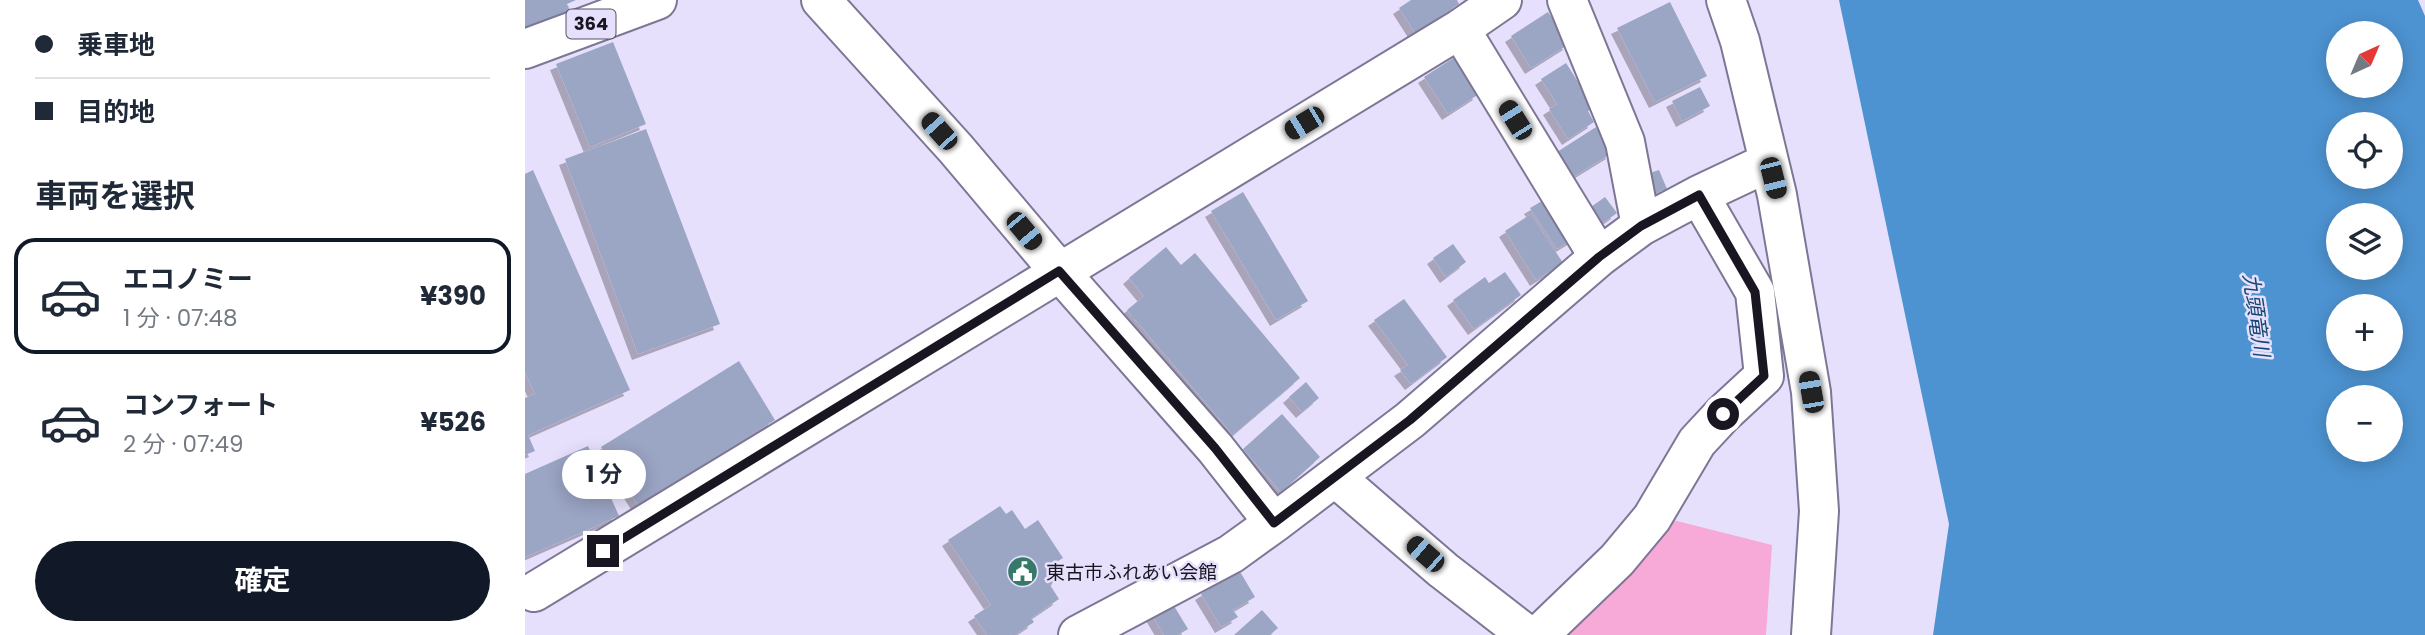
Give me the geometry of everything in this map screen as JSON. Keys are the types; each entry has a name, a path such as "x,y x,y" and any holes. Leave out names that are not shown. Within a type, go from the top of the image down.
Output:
{"main road":[{"name":"364","path":"525,49 657,0"},
{"path":"821,0 956,149 1215,448 1274,523"},
{"path":"534,592 1459,29 1502,0"},
{"path":"1567,0 1625,142 1641,226"},
{"path":"1726,0 1740,41 1777,195 1811,392 1819,510 1811,635"},
{"path":"1459,29 1599,257"},
{"path":"1078,635 1231,554 1410,420 1599,257 1641,226 1769,162"},
{"path":"1539,635 1617,560 1652,518 1697,442 1764,376 1755,292 1699,195"},
{"path":"1335,477 1443,570 1527,635"}],"shaded area":[{"path":"1661,517 1772,545 1766,635 1546,635"}],"water":[{"name":"九頭竜川","path":"1839,0 2418,0 2425,16 2425,635 1933,635 1949,524"}],"building":[{"path":"525,0 576,0 567,4 571,13 525,31"},
{"path":"1411,0 1457,0 1459,4 1415,33 1399,8"},
{"path":"1670,2 1707,76 1655,102 1617,28"},
{"path":"1548,12 1569,44 1531,68 1511,36"},
{"path":"613,42 646,124 590,147 556,64"},
{"path":"1455,57 1479,94 1448,114 1424,77"},
{"path":"1566,63 1594,107 1588,111 1594,122 1568,139 1549,109 1557,104 1541,79"},
{"path":"1700,87 1710,106 1682,121 1672,101"},
{"path":"1596,127 1612,153 1573,177 1557,152"},
{"path":"646,129 720,324 638,354 565,159"},
{"path":"533,170 630,390 528,435 535,451 525,455 525,398 535,394 525,372 525,174"},
{"path":"1659,170 1667,189 1654,194 1647,174"},
{"path":"1243,192 1308,301 1276,320 1211,211"},
{"path":"1549,197 1575,238 1557,249 1530,208"},
{"path":"1605,197 1617,213 1599,226 1588,209"},
{"path":"1531,214 1563,263 1536,280 1505,231"},
{"path":"1453,244 1466,262 1446,277 1433,258"},
{"path":"1166,247 1181,265 1195,253 1300,378 1233,435 1127,310 1144,296 1129,278"},
{"path":"1505,272 1521,295 1474,329 1453,300 1485,277 1489,283"},
{"path":"1404,299 1447,357 1411,384 1400,370 1408,365 1374,320"},
{"path":"739,361 775,420 638,505 601,447"},
{"path":"1306,382 1319,398 1302,412 1289,397"},
{"path":"1282,414 1320,457 1281,492 1243,449"},
{"path":"588,446 619,516 525,557 525,474"},
{"path":"1000,506 1006,514 1012,510 1025,529 1038,520 1063,558 1050,566 1058,579 1050,585 1059,599 1031,618 1034,622 1015,635 987,635 974,616 991,605 948,540"},
{"path":"1239,570 1255,597 1233,610 1238,617 1221,627 1201,594"},
{"path":"1171,601 1188,629 1178,635 1164,635 1151,613"},
{"path":"1262,610 1278,628 1270,635 1234,635"}],"place":[{"name":"東古市ふれあい会館","path":"1023,572"}],"route":[{"path":"603,551 1059,271 1215,448 1274,523 1410,420 1599,257 1641,226 1699,195 1755,292 1764,376 1723,414"}]}
